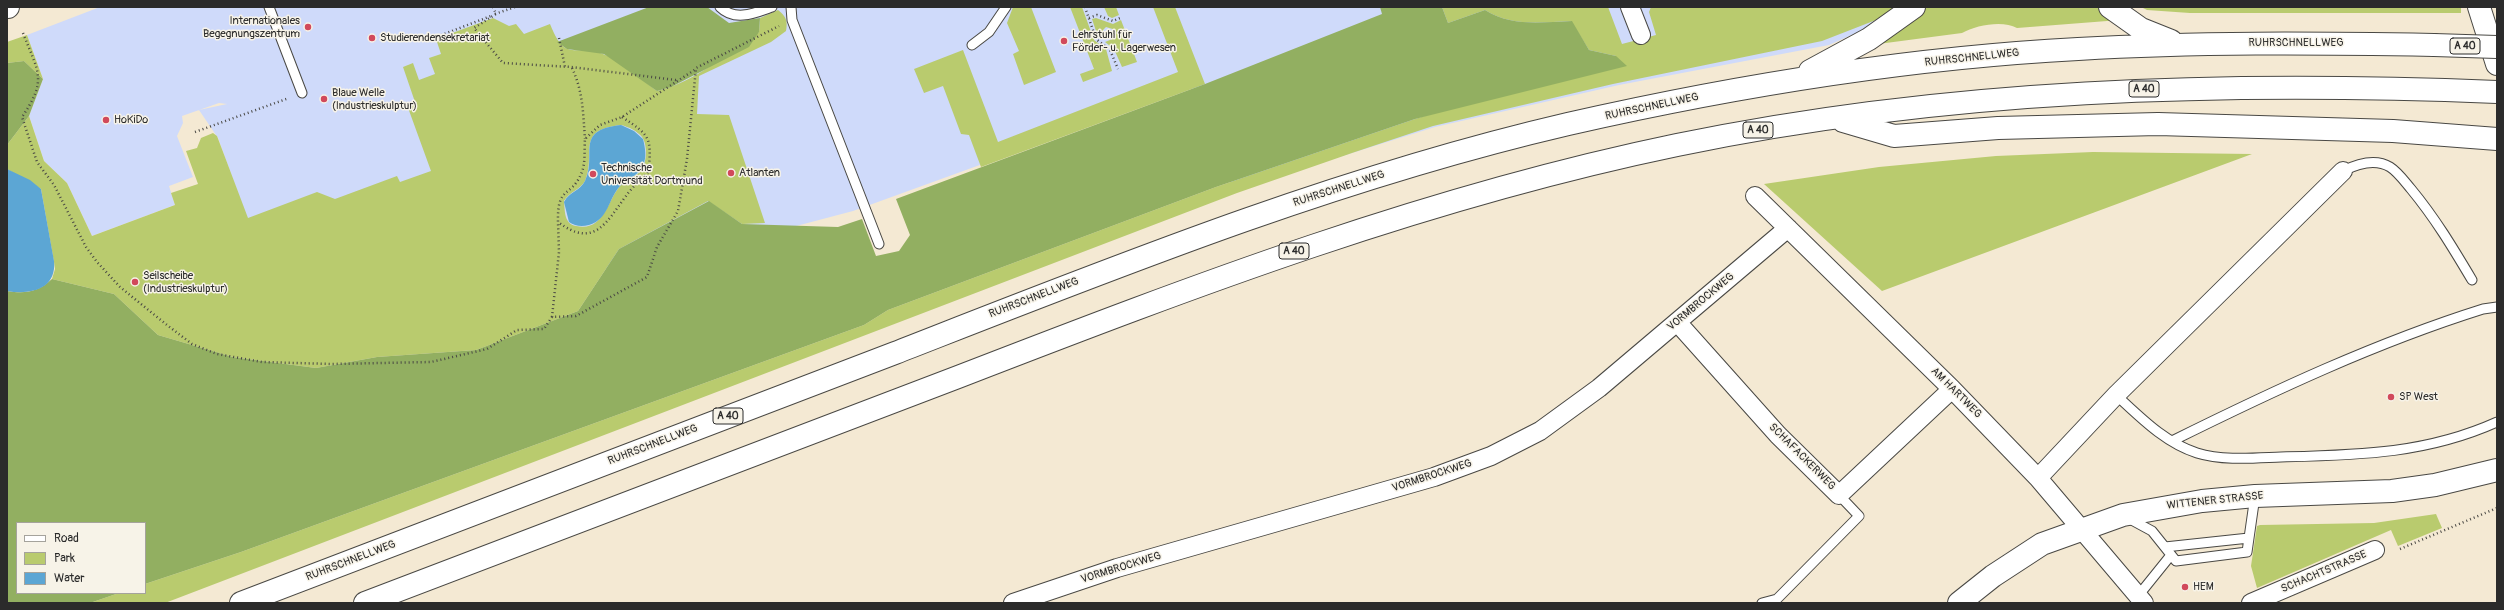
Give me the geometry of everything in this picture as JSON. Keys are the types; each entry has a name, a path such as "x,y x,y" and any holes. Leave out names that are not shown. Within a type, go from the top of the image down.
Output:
{"main road":[{"path":"1783,82 1830,63 1885,30 1914,7"},
{"path":"2110,7 2151,34 2165,40 2194,44"},
{"path":"2478,7 2497,64"},
{"name":"RUHRSCHNELLWEG","path":"241,603 1000,311 1274,210 1413,166 1557,127 1664,104 1783,82 1971,58 2073,49 2194,44 2330,43 2497,47"},
{"name":"A 40","path":"365,603 1194,286 1357,230 1486,191 1585,166 1759,130 1956,103 2059,94 2144,89 2264,87 2497,92"},
{"path":"1838,119 1894,136 1998,128 2158,124 2394,132 2497,139"},
{"name":"WITTENER STRASSE","path":"1959,603 1993,576 2042,544 2081,528 2123,515 2202,501 2255,496 2392,491 2435,485 2496,470"}],"street":[{"path":"1630,7 1641,35"},
{"path":"2038,478 2116,395 2343,171"},
{"name":"AM HARTWEG","path":"1755,196 1952,389 2038,478 2141,599"},
{"name":"VORMBROCKWEG","path":"1013,603 1117,568 1434,477 1491,456 1540,431 1599,388 1788,228"},
{"name":"SCHAFACKERWEG","path":"1677,322 1778,435 1839,495 1952,389"},
{"name":"SCHACHTSTRASSE","path":"2251,603 2375,550"}],"lane":[{"path":"269,7 302,93"},
{"path":"720,7 725,12 744,16 772,7"},
{"path":"791,7 792,20 879,244"},
{"path":"972,45 989,32 1006,7"},
{"path":"2343,171 2358,164 2376,163 2390,167 2429,210 2445,232 2472,280"},
{"path":"2172,441 2295,381 2392,340 2483,309 2497,307"},
{"path":"2116,395 2156,431 2172,441 2196,453 2225,458 2329,456 2415,449 2459,437 2497,422"},
{"path":"1762,603 1777,599 1858,516 1839,495"},
{"path":"2123,515 2152,531 2176,561 2247,552 2255,496"},
{"path":"2165,547 2249,538"},
{"path":"2141,599 2171,555"}],"path":[{"path":"493,7 496,14"},
{"path":"426,41 515,7"},
{"path":"1084,7 1096,39 1110,50 1118,69"},
{"path":"496,14 474,28 503,63 571,67 677,80"},
{"path":"1089,18 1097,16 1113,21 1120,18"},
{"path":"585,139 600,125 622,117 696,68 792,20"},
{"path":"23,33 40,78 35,93 22,117 28,141 37,162 54,185 86,247 97,262 120,286 192,344 230,358 262,362 331,364 431,362 487,349 517,330 544,329 552,318 559,252 558,205 564,193 576,184 582,172 585,139 582,98 580,85 571,67"},
{"path":"559,38 565,67"},
{"path":"552,318 576,316 647,278 657,247 678,211 687,159 696,68"},
{"path":"195,132 302,93"},
{"path":"558,222 571,232 592,232 608,223 626,194 649,171 651,143 642,130 622,117"},
{"path":"2400,549 2497,508"}],"shaded area":[{"name":"Technische Universität Dortmund","path":"100,7 1901,7 1865,29 1829,45 1619,85 1435,127 1234,190 1192,88 853,211 626,271 247,218 218,138 199,110 182,116 183,123 177,136 193,177 169,186 175,205 92,236 67,183 44,161 29,116 43,79 27,35","holes":["219,103 227,104 199,110"]}],"green space":[{"path":"649,7 707,7 729,23 760,18 759,32 749,47 671,87 657,91 604,54 567,49 557,42"},
{"path":"1013,7 1031,7 1056,72 1024,85 1013,54 1019,51 1007,23"},
{"path":"1070,7 1082,7 1094,40 1106,49 1112,71 1083,82 1080,74 1094,69"},
{"path":"1104,7 1116,7 1119,15 1112,18 1108,16"},
{"path":"1153,7 1175,7 1205,84 981,167 969,135 961,134 943,86 924,93 914,69 963,50 998,142 1178,72"},
{"path":"1380,7 1442,7 1448,23 1485,10 1506,19 1516,21 1572,21 1589,50 1616,56 1627,66 1415,119 1216,187 888,310 864,325 241,552 146,584 146,522 16,522 16,594 116,594 90,603 7,603 7,291 31,291 42,287 52,279 114,294 158,335 233,357 316,368 377,357 476,350 578,311 619,249 709,201 742,224 838,227 862,219 876,256 899,251 910,235 896,199 1205,84 1382,14"},
{"path":"1442,7 1608,7 1622,44 1656,35 1649,12 1651,7 1895,7 1876,20 1822,41 1613,84 1433,126 1237,193 165,603 90,603 116,594 146,594 146,584 241,552 864,325 888,310 1216,187 1415,119 1616,56 1589,50 1571,21 1516,21 1506,19 1485,10 1448,23"},
{"path":"1924,7 2099,7 2120,20 2017,28 2004,24 1990,24 1962,33 1863,46"},
{"path":"2141,7 2461,7 2461,13 2190,13 2147,10"},
{"path":"778,10 786,19 786,31 771,42 699,76 697,114 729,115 765,223 742,224 708,201 619,249 578,311 476,350 377,357 316,368 233,357 158,335 114,294 52,279 55,269 41,189 7,169 7,145 29,116 44,161 67,183 92,236 175,205 171,193 198,184 186,151 197,148 201,138 213,133 217,136 248,218 317,192 335,199 397,176 400,182 431,171 407,105 415,102 403,67 413,63 419,80 435,74 429,58 441,54 436,39 493,18 509,26 516,24 524,34 550,24 561,44 566,48 571,50 593,51 616,60 657,91 685,81 723,58 759,32 760,18","holes":["621,125 633,130 642,137 646,150 644,165 640,172 620,186 599,220 585,227 572,225 567,220 564,201 585,181 588,171 592,138 597,132 606,128"]},
{"path":"1096,18 1113,24 1121,20 1137,62 1122,67 1114,49 1105,42 1115,38 1116,30 1106,27 1103,30 1103,37 1098,37 1092,19"},
{"path":"27,35 43,79 24,61 7,63 7,42"},
{"path":"24,61 43,79 29,116 7,145 7,63"},
{"path":"2093,152 2252,154 1882,291 1764,184 1879,167 1996,156"},
{"path":"2436,514 2442,528 2398,546 2391,530 2257,588 2251,566 2257,526 2374,523"}],"water":[{"path":"621,125 634,131 643,139 645,156 643,166 636,175 620,186 601,218 596,222 586,226 578,226 569,222 564,202 569,195 580,187 585,181 588,171 592,138 597,132 606,128"},
{"path":"7,169 30,180 41,189 54,261 54,271 46,284 32,291 7,291"}],"place":[{"name":"Internationales Begegnungszentrum","path":"308,27"},
{"name":"Studierendensekretariat","path":"372,38"},
{"name":"Lehrstuhl für Förder- u. Lagerwesen","path":"1064,41"},
{"name":"Blaue Welle (Industrieskulptur)","path":"324,99"},
{"name":"HoKiDo","path":"106,120"},
{"name":"Atlanten","path":"731,173"},
{"name":"Technische Universität Dortmund","path":"593,174"},
{"name":"Seilscheibe (Industrieskulptur)","path":"135,282"},
{"name":"SP West","path":"2391,397"},
{"name":"HEM","path":"2185,587"}]}
